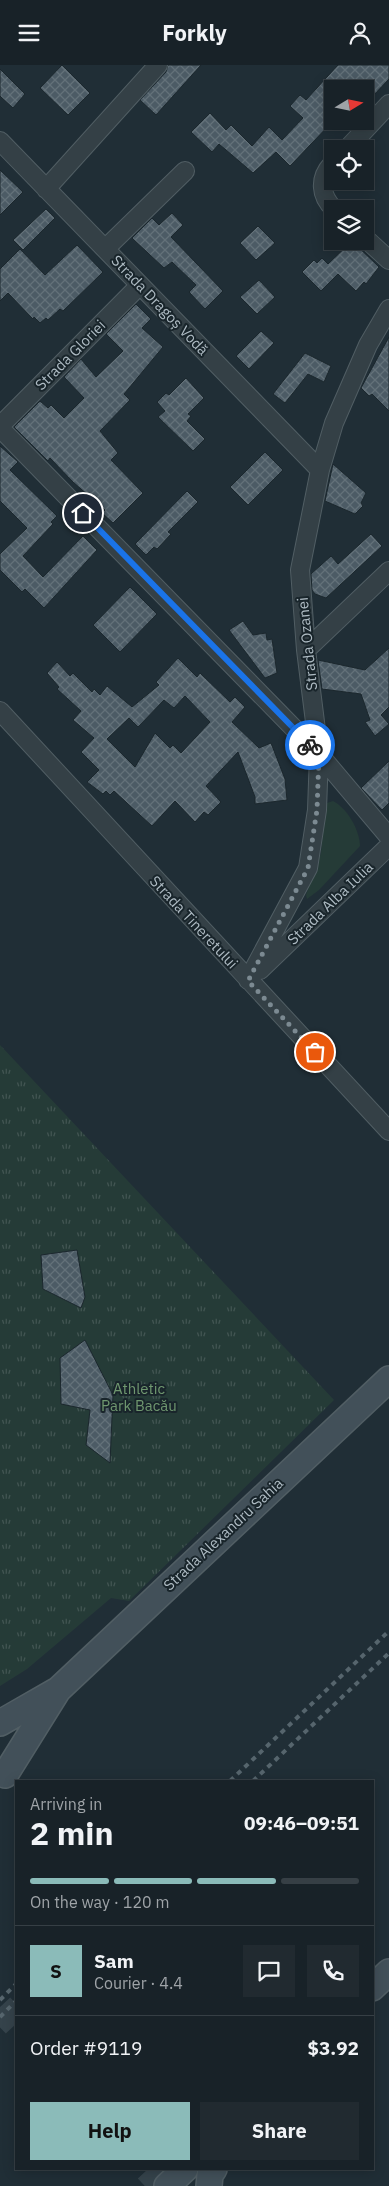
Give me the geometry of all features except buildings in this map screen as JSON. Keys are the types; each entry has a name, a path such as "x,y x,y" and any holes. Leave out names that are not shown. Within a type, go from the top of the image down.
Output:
{"street":[{"path":"46,189 158,65"},
{"path":"355,140 389,104"},
{"name":"Strada Dragoș Vodă","path":"0,141 320,470"},
{"path":"106,248 185,171"},
{"path":"324,178 322,184 324,196 327,200"},
{"path":"374,246 389,260"},
{"name":"Strada Gloriei","path":"0,427 140,285"},
{"name":"Strada Ozanei","path":"248,981 308,868 317,810 319,754 306,650 300,570 320,470 334,423 368,345 389,309"},
{"path":"0,427 319,754 389,837"},
{"path":"306,650 389,571"},
{"name":"Strada Tineretului","path":"0,711 248,981 389,1131"},
{"name":"Strada Alba Iulia","path":"248,981 389,846"},
{"name":"Strada Alexandru Sahia","path":"0,1723 58,1690 389,1379"},
{"name":"Strada Alexandru Sahia","path":"3,1780 58,1690"},
{"path":"0,1746 5,1754 7,1765 3,1780"},
{"path":"374,1986 389,1972"},
{"path":"167,2186 184,2170"},
{"path":"209,2186 210,2175 213,2170"}],"green space":[{"path":"333,801 352,820 358,833 360,846 319,890 307,899 306,895 321,853 325,807 327,803"},
{"name":"Athletic Park Bacău","path":"0,1045 334,1400 129,1601 111,1598 27,1669 0,1686"}],"tunnel":[{"path":"0,2007 15,2023"},
{"path":"149,2170 164,2186"}],"railway":[{"path":"231,1780 389,1631"},
{"path":"254,1780 389,1653"},
{"path":"0,2000 15,1985"},
{"path":"0,2017 15,2002"}],"way so far":[{"path":"310,745 319,754 317,810 308,868 248,981 315,1052"}],"route":[{"path":"83,513 310,745"}]}
